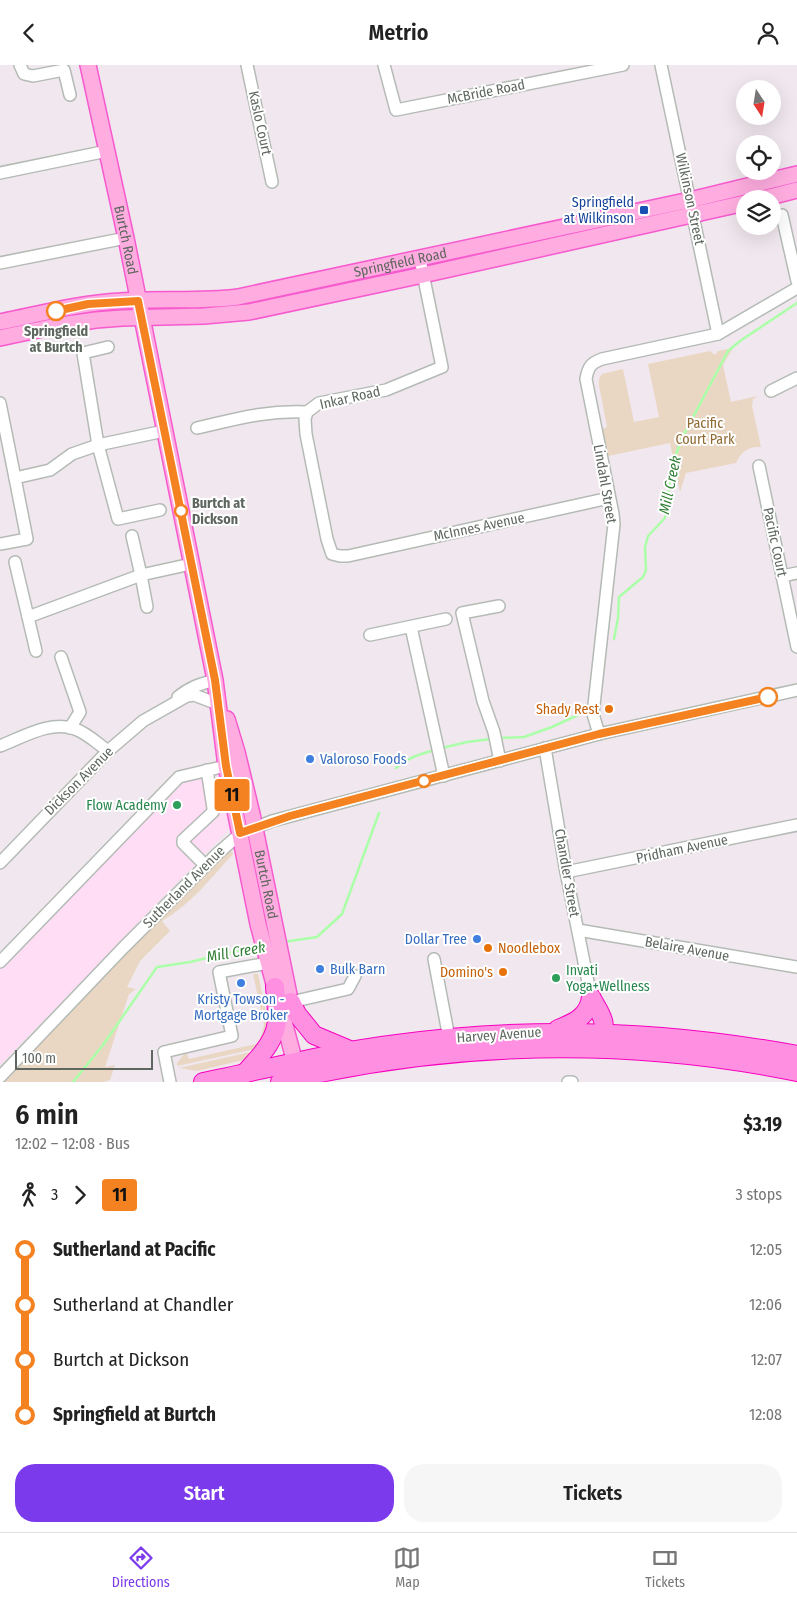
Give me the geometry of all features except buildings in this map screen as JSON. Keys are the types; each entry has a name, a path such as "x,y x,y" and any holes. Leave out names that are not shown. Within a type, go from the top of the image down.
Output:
{"highway":[{"path":"244,1074 266,1050 276,1029 275,987"},
{"path":"553,1031 581,1018 590,1004 591,997"},
{"path":"586,1049 604,1033 601,1015 591,997"},
{"path":"291,1002 297,1014 314,1035 354,1059 329,1082"},
{"name":"Harvey Avenue","path":"280,1082 298,1074 354,1059 397,1044 483,1035 553,1031 659,1035 797,1055"},
{"name":"Harvey Avenue","path":"354,1059 400,1059 488,1050 586,1049 662,1052 797,1072"},
{"name":"Harvey Avenue","path":"203,1082 244,1074 298,1074"}],"main road":[{"name":"Burtch Road","path":"88,65 126,238 215,680 226,766 258,923 291,1002 299,1045 298,1074"},
{"name":"Springfield Road","path":"0,322 88,304 215,300 238,297 690,200 797,174"},
{"path":"781,194 797,190"},
{"name":"Springfield Road","path":"0,338 61,325 122,318 230,315 423,275 736,205"},
{"name":"Burtch Road","path":"215,680 237,752 255,827 274,921 275,987 298,1074"}],"street":[{"path":"20,65 24,75 33,76 64,70 70,95"},
{"name":"Kaslo Court","path":"247,65 272,182"},
{"name":"McBride Road","path":"384,65 396,110 623,65"},
{"name":"Wilkinson Street","path":"661,65 718,334"},
{"path":"0,173 107,151"},
{"path":"782,215 797,281"},
{"path":"0,263 126,238"},
{"name":"Inkar Road","path":"348,556 332,554 329,548 306,434 305,419 307,412 319,403 386,390 442,367 420,259"},
{"path":"718,334 797,288"},
{"name":"Lindahl Street","path":"599,734 593,714 614,525 588,386 587,370 592,363 602,359 718,334"},
{"path":"108,347 83,353 98,445 118,519 160,510"},
{"path":"771,391 797,378"},
{"path":"0,403 27,539 0,544"},
{"path":"197,428 250,415 282,411 307,412"},
{"path":"15,478 50,470 72,454 98,445 164,431"},
{"name":"Pacific Court","path":"759,466 797,647"},
{"name":"McInnes Avenue","path":"348,556 609,498"},
{"path":"132,536 147,607"},
{"path":"15,562 36,651"},
{"path":"28,617 141,575 192,564"},
{"path":"782,576 797,573"},
{"path":"499,606 462,613 500,761"},
{"path":"370,635 446,619"},
{"path":"411,627 444,776"},
{"path":"61,657 80,712 70,727"},
{"name":"Dickson Avenue","path":"165,708 189,688 215,680"},
{"name":"Sutherland Avenue","path":"0,1077 123,948 205,865 240,833 299,814 599,734 797,690"},
{"name":"Dickson Avenue","path":"0,863 4,850 108,751 143,721 165,708 194,695 218,704"},
{"path":"0,746 37,731 59,725 76,729 108,751"},
{"name":"Chandler Street","path":"545,748 566,872 591,997"},
{"path":"0,962 179,777 226,766"},
{"path":"205,865 183,843 183,840 213,812 214,808 207,769"},
{"name":"Pridham Avenue","path":"566,872 796,829"},
{"name":"Belaire Avenue","path":"578,930 797,967"},
{"path":"434,959 449,1038"},
{"path":"170,1082 164,1052 232,1036 219,972 275,961"},
{"path":"291,1002 348,989 354,976"}],"shaded area":[{"path":"182,772 218,772 230,828 0,1065 0,955"}],"green space":[{"name":"Pacific Court Park","path":"733,348 723,365 731,402 758,396 753,399 752,406 761,447 746,451 736,463 686,473 680,492 670,443 608,456 602,429 607,427 599,385 599,379 602,374 623,369 634,422 659,417 648,364 710,351 715,355 718,351"},
{"path":"230,850 233,854 200,890 182,907 162,921 170,931 140,961 127,987 136,989 129,994 105,1067 115,1065 110,1080 103,1082 0,1082 165,912"},
{"path":"253,974 258,974 268,1021 268,1029 259,1048 177,1066 177,1063 186,1052 189,1059 258,1042 262,1035 264,1024"},
{"path":"255,1051 248,1059 197,1071 179,1068"}],"waterway":[{"name":"Mill Creek","path":"614,639 619,597 643,577 646,570 645,547 648,536 665,518 672,466 682,438 728,351 797,303"},
{"name":"Mill Creek","path":"499,738 524,737 578,715"},
{"name":"Mill Creek","path":"442,748 491,739"},
{"name":"Mill Creek","path":"396,768 414,757 435,750"},
{"name":"Mill Creek","path":"283,942 317,937 342,914 379,813"},
{"name":"Mill Creek","path":"73,1082 103,1045 157,967 190,962 258,946"}],"bus line":[{"name":"11","path":"56,311 88,304 138,301 215,680 226,766 240,833 290,816 599,734 768,697"}],"place":[{"name":"Springfield at Wilkinson","path":"644,210"},
{"name":"Springfield at Burtch","path":"56,311"},
{"name":"Burtch at Dickson","path":"181,511"},
{"name":"Shady Rest","path":"609,709"},
{"name":"Valoroso Foods","path":"310,759"},
{"name":"Flow Academy","path":"177,805"},
{"name":"Dollar Tree","path":"477,939"},
{"name":"Noodlebox","path":"488,948"},
{"name":"Bulk Barn","path":"320,969"},
{"name":"Domino's","path":"503,972"},
{"name":"Invati Yoga+Wellness","path":"556,978"},
{"name":"Kristy Towson - Mortgage Broker","path":"241,983"}]}
